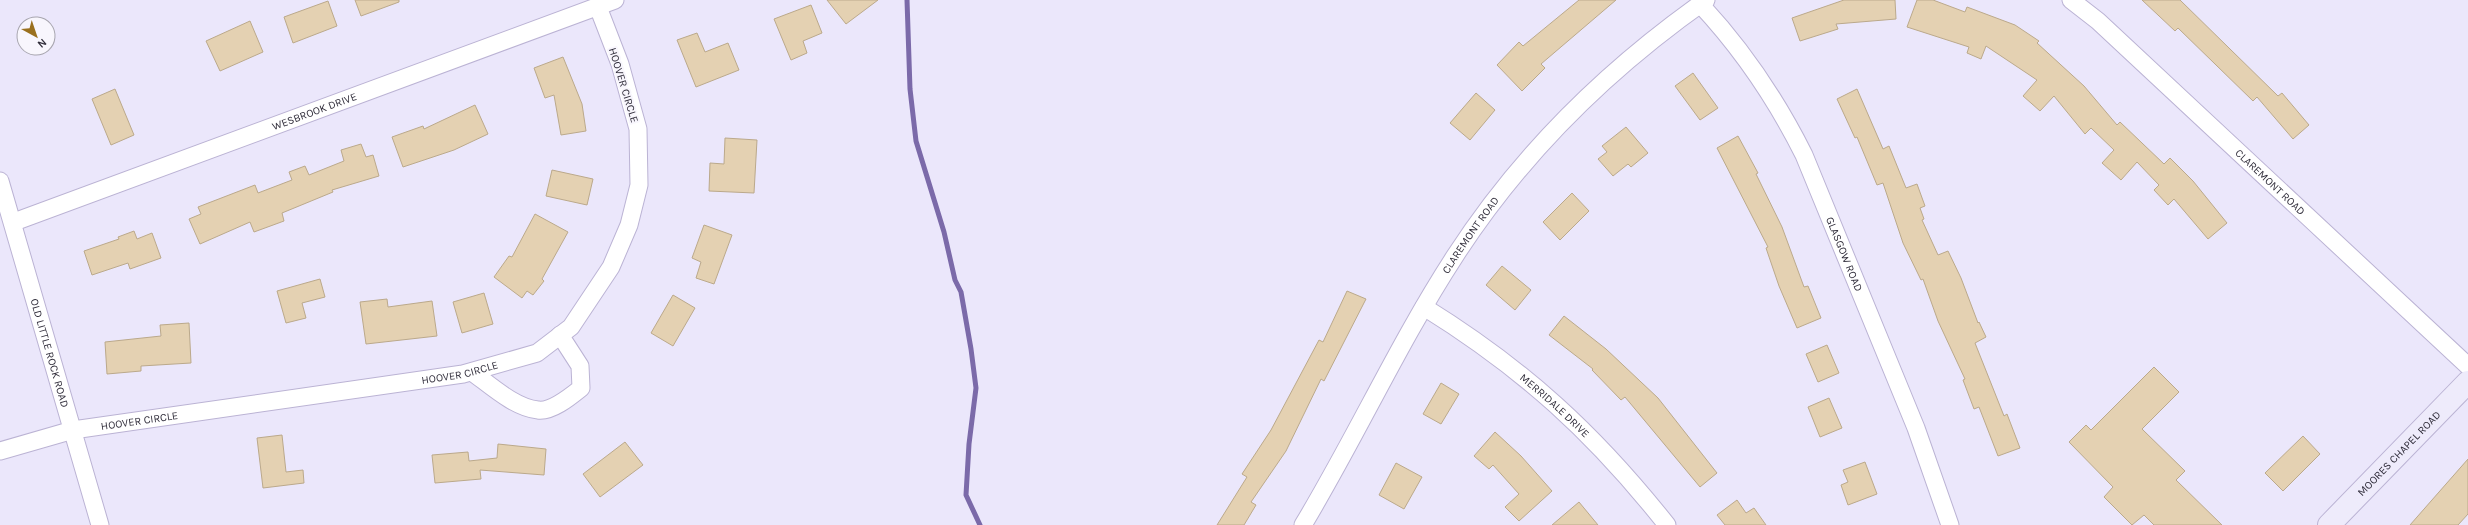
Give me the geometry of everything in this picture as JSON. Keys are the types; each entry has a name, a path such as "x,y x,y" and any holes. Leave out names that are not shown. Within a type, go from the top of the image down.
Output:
{"main road":[{"name":"MOORES CHAPEL ROAD","path":"2329,525 2468,382"}],"street":[{"name":"WESBROOK DRIVE","path":"14,222 615,0"},
{"name":"CLAREMONT ROAD","path":"2071,0 2098,21 2468,366"},
{"name":"CLAREMONT ROAD","path":"1303,525 1339,464 1424,307 1477,224 1547,138 1630,58 1703,2"},
{"name":"GLASGOW ROAD","path":"1703,2 1758,73 1783,113 1804,155 1916,428 1950,525"},
{"name":"HOOVER CIRCLE","path":"0,451 73,430 360,390 472,372 537,353 571,327 611,267 629,225 639,185 638,129 620,64 598,7"},
{"name":"OLD LITTLE ROCK ROAD","path":"0,181 14,222 100,525"},
{"name":"MERRIDALE DRIVE","path":"1424,307 1487,347 1576,421 1614,461 1667,525"},
{"path":"472,372 508,399 539,410 565,402 581,388 580,366 560,335"}],"building":[{"path":"355,0 399,0 399,2 361,16"},
{"path":"827,0 878,0 846,24"},
{"path":"1579,0 1616,0 1541,64 1545,68 1522,91 1497,65 1519,42 1523,46"},
{"path":"1844,0 1895,0 1896,19 1836,24 1838,29 1800,41 1792,18"},
{"path":"1917,0 1933,0 1965,12 1967,7 2015,25 2039,41 2037,43 2084,86 2117,125 2120,122 2164,164 2170,158 2193,181 2227,223 2208,239 2174,199 2168,205 2154,190 2159,185 2137,162 2121,180 2102,163 2114,150 2091,128 2085,134 2054,96 2040,111 2023,96 2037,80 1986,46 1981,59 1967,53 1969,47 1907,27"},
{"path":"2142,0 2180,0 2278,96 2282,93 2309,125 2293,139 2257,97 2253,101 2178,28 2175,31"},
{"path":"328,1 337,26 293,43 284,17"},
{"path":"811,5 822,33 803,41 807,53 791,60 774,19"},
{"path":"250,21 263,52 220,71 206,41"},
{"path":"697,33 705,52 728,43 739,70 696,87 677,40"},
{"path":"563,57 582,104 586,131 561,135 554,95 545,98 534,68"},
{"path":"1693,73 1718,108 1700,120 1675,86"},
{"path":"115,89 134,135 111,145 92,99"},
{"path":"1857,89 1883,149 1889,146 1906,188 1917,184 1925,206 1920,208 1924,219 1922,220 1938,255 1948,251 1961,278 1978,323 1979,322 1986,337 1975,343 2004,416 2007,414 2020,448 1998,456 1979,407 1974,409 1963,380 1965,379 1938,321 1923,279 1921,280 1903,243 1883,183 1877,185 1857,137 1855,138 1837,99"},
{"path":"1476,93 1495,110 1470,140 1450,123"},
{"path":"475,105 488,134 454,150 403,167 392,137 423,126 424,129"},
{"path":"1626,127 1648,153 1631,167 1628,164 1613,176 1598,159 1607,152 1602,146"},
{"path":"1738,136 1758,173 1756,174 1782,227 1804,287 1808,286 1821,318 1797,328 1779,286 1766,248 1768,247 1717,148"},
{"path":"725,138 757,140 754,193 709,191 710,163 724,164"},
{"path":"361,144 366,157 373,155 379,176 332,190 333,192 282,213 284,221 254,232 250,222 200,244 189,219 201,214 198,207 255,185 258,193 292,180 289,172 305,166 309,175 344,161 341,150"},
{"path":"552,170 593,179 587,205 546,196"},
{"path":"1572,193 1589,211 1560,240 1543,222"},
{"path":"535,214 568,232 542,279 544,281 533,295 527,291 522,298 494,277 509,256 512,257"},
{"path":"704,225 732,235 714,284 696,278 701,262 692,258"},
{"path":"134,231 137,239 152,233 161,258 130,269 128,263 92,275 84,251 119,239 118,237"},
{"path":"1502,266 1531,290 1515,310 1486,285"},
{"path":"320,279 325,297 302,303 306,318 286,323 277,291"},
{"path":"1347,291 1366,299 1324,381 1321,379 1286,451 1251,502 1256,505 1244,525 1217,525 1247,477 1242,474 1271,430 1319,340 1323,342"},
{"path":"484,293 493,324 462,333 453,302"},
{"path":"673,295 695,308 673,346 651,333"},
{"path":"387,299 388,307 432,301 437,336 366,344 360,302"},
{"path":"1564,316 1606,349 1658,398 1717,473 1700,487 1625,397 1621,400 1592,370 1593,369 1549,335"},
{"path":"189,323 191,363 141,366 141,371 107,374 105,342 161,336 160,325"},
{"path":"1827,345 1839,373 1818,382 1806,354"},
{"path":"2154,367 2179,392 2142,429 2185,471 2176,480 2222,525 2154,525 2144,515 2132,525 2104,497 2113,487 2069,442 2086,425 2091,430"},
{"path":"1441,383 1459,394 1441,424 1423,414"},
{"path":"1829,398 1842,428 1820,437 1808,407"},
{"path":"1495,432 1521,456 1552,491 1519,521 1505,507 1519,494 1493,465 1489,469 1474,456"},
{"path":"282,435 286,472 303,470 304,483 263,488 257,438"},
{"path":"2303,436 2320,454 2283,491 2265,473"},
{"path":"625,442 643,465 600,497 583,474"},
{"path":"498,444 546,449 544,475 480,470 481,479 435,483 432,455 468,452 469,461 497,458"},
{"path":"2468,459 2468,514 2458,525 2410,525"},
{"path":"1865,462 1877,494 1848,505 1841,485 1848,482 1843,470"},
{"path":"1396,463 1422,477 1404,509 1379,495"},
{"path":"1737,500 1746,513 1754,508 1766,525 1725,525 1717,515"},
{"path":"1579,502 1598,525 1552,525"}],"waterway":[{"path":"907,0 910,89 916,141 944,232 955,280 961,292 971,349 976,388 969,444 966,495 980,525"}]}
